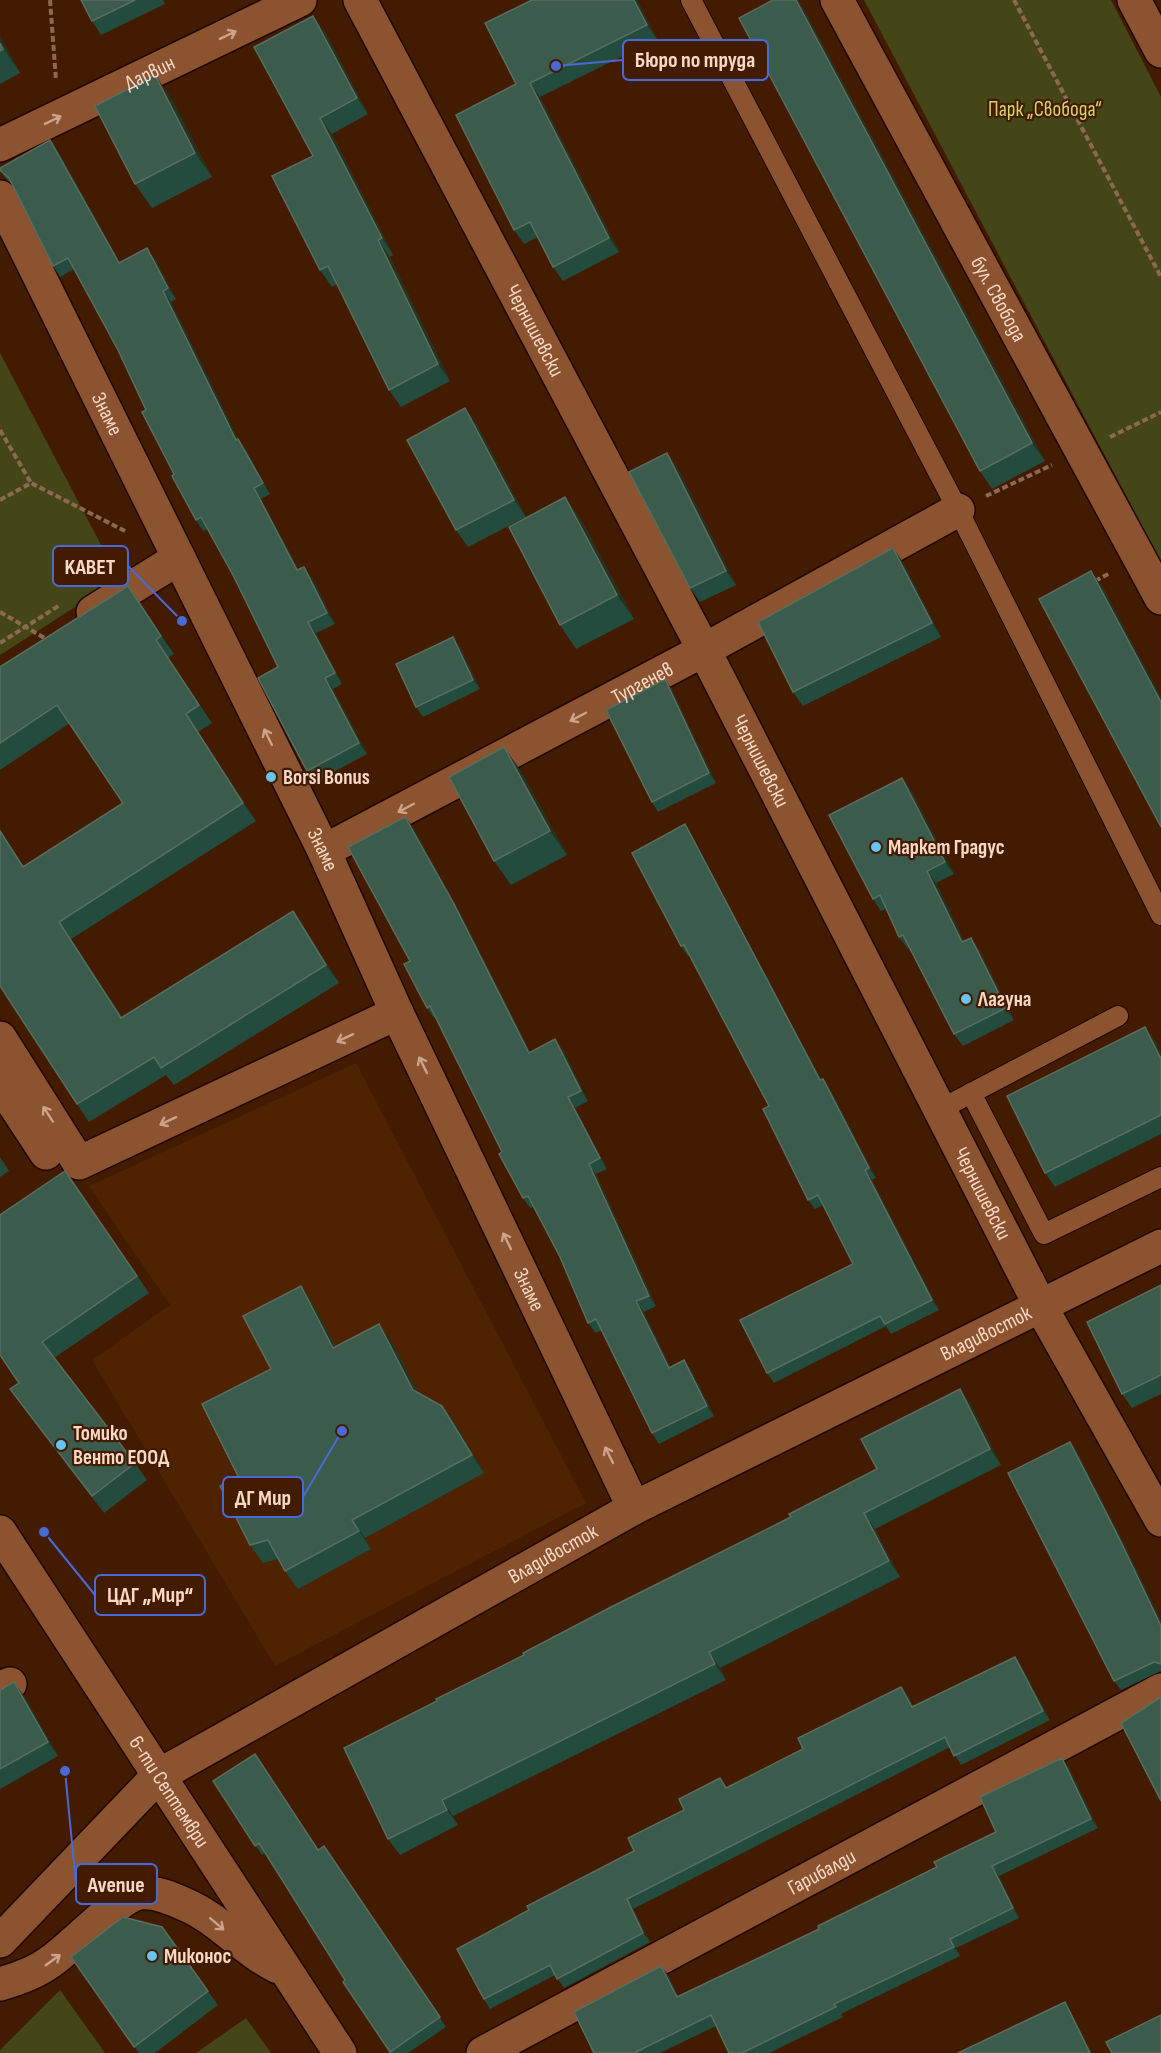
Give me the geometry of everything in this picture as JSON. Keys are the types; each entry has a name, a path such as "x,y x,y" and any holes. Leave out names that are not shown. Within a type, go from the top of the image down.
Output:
{"street":[{"name":"Дарвин","path":"0,145 300,0"},
{"name":"Чернишевски","path":"360,0 704,650 1041,1307 1161,1520"},
{"name":"бул. Свобода","path":"837,0 1161,597"},
{"path":"1134,0 1161,51"},
{"name":"Знаме","path":"0,197 324,851 398,1013 634,1508"},
{"name":"Тургенев","path":"324,851 704,650 958,510"},
{"path":"48,640 179,558"},
{"path":"0,1038 80,1163 398,1013"},
{"path":"0,1083 46,1153"},
{"name":"Владивосток","path":"0,1941 158,1776 634,1508 1161,1246"},
{"name":"6-ти Септември","path":"0,1532 340,2053"},
{"name":"Гарибалди","path":"483,2053 1161,1690"},
{"path":"0,1984 30,1974 51,1962 123,1902 139,1893 169,1897 206,1914 240,1944 285,1970"}],"lane":[{"path":"691,0 958,510 1161,915"},
{"path":"939,1110 1118,1016"},
{"path":"971,1093 1044,1234 1161,1177"}],"path":[{"path":"50,0 59,117"},
{"path":"1014,0 1161,276"},
{"path":"958,510 1161,412"},
{"path":"0,430 31,483 179,558"},
{"path":"0,500 31,483"},
{"path":"1088,585 1139,557"},
{"path":"0,612 48,640"}],"shaded area":[{"path":"356,1063 586,1503 275,1666 92,1360 170,1305 89,1186"}],"green space":[{"name":"Парк „Свобода“","path":"864,0 1111,0 1161,97 1161,562"},
{"path":"0,353 119,579 0,655"},
{"path":"60,1990 105,2053 0,2053 0,2050"},
{"path":"246,2018 271,2053 196,2053"}],"building":[{"path":"81,0 135,0 92,21"},
{"path":"532,0 634,0 647,25 530,83 609,238 553,267 530,222 514,230 456,115 516,84 485,23"},
{"path":"773,0 796,0 1032,443 980,471 739,18"},
{"path":"313,16 357,98 320,118 382,238 378,240 438,364 389,390 328,266 320,270 272,176 313,156 254,47"},
{"path":"155,75 195,153 135,184 95,106"},
{"path":"50,140 119,263 147,248 168,288 163,291 236,440 238,439 263,483 254,488 297,570 304,567 327,613 308,622 335,673 325,678 359,743 307,771 258,678 278,667 234,577 201,517 196,520 172,476 174,474 142,412 146,410 118,350 68,258 53,266 9,178 0,170"},
{"path":"465,408 514,500 456,530 407,440"},
{"path":"667,453 726,571 690,588 629,472"},
{"path":"565,497 617,595 560,625 509,527"},
{"path":"893,548 932,623 793,692 758,622"},
{"path":"1091,571 1161,702 1161,827 1039,599"},
{"path":"128,586 161,636 156,640 199,705 186,714 243,803 59,922 121,1018 293,911 326,965 161,1068 154,1057 77,1104 0,986 0,831 23,867 123,803 57,705 0,743 0,667"},
{"path":"453,637 473,680 416,707 396,664"},
{"path":"665,679 709,773 652,802 606,710"},
{"path":"504,747 550,831 494,861 449,777"},
{"path":"902,778 945,862 927,871 962,942 971,938 1006,1008 954,1034 903,935 899,937 880,895 873,899 829,815"},
{"path":"405,817 454,904 529,1053 555,1039 581,1091 568,1097 600,1158 589,1164 649,1296 636,1301 669,1368 684,1360 707,1406 652,1433 596,1319 588,1323 560,1257 528,1196 523,1198 499,1154 502,1152 430,1006 427,1008 404,964 410,961 348,847"},
{"path":"685,824 820,1080 823,1079 869,1168 865,1170 932,1300 885,1324 880,1316 767,1373 740,1320 853,1264 818,1195 808,1200 763,1109 769,1106 684,945 681,946 632,853"},
{"path":"1145,1027 1161,1059 1161,1115 1045,1173 1007,1096"},
{"path":"65,1171 137,1276 42,1342 135,1463 92,1496 10,1389 19,1383 0,1355 0,1215"},
{"path":"1161,1285 1161,1375 1122,1394 1087,1322"},
{"path":"301,1286 333,1348 379,1324 413,1390 442,1406 472,1455 352,1520 359,1531 285,1571 268,1540 250,1545 220,1486 238,1476 202,1404 271,1369 243,1316"},
{"path":"960,1389 990,1449 864,1513 889,1561 709,1652 715,1664 442,1800 447,1810 388,1839 344,1748 437,1701 436,1699 524,1655 523,1653 611,1607 791,1517 789,1514 877,1469 861,1439"},
{"path":"1070,1442 1161,1626 1161,1664 1154,1662 1114,1681 1008,1473"},
{"path":"1015,1657 1043,1711 954,1756 945,1737 627,1899 643,1933 557,1979 550,1965 484,1999 457,1949 529,1910 527,1906 634,1851 628,1838 684,1810 679,1799 720,1778 726,1788 803,1749 798,1738 901,1687 912,1707"},
{"path":"14,1682 48,1742 0,1769 0,1690"},
{"path":"1161,1697 1161,1801 1121,1723"},
{"path":"255,1754 318,1850 324,1846 440,2017 390,2052 343,1982 345,1980 259,1843 255,1846 213,1781"},
{"path":"1062,1758 1091,1819 992,1866 1013,1908 950,1939 954,1947 834,2004 836,2007 742,2053 729,2053 711,2015 634,2053 594,2053 574,2012 661,1966 677,1997 819,1929 818,1926 937,1867 934,1862 996,1832 980,1797"},
{"path":"123,1917 162,1927 208,1991 134,2047 71,1957"},
{"path":"1065,2002 1090,2053 958,2053"},
{"path":"1161,2015 1161,2053 1112,2053 1106,2042"}],"place":[{"name":"Бюро по труда","path":"556,66"},
{"name":"KABET","path":"182,621"},
{"name":"Borsi Bonus","path":"271,777"},
{"name":"Маркет Градус","path":"876,847"},
{"name":"Лагуна","path":"966,999"},
{"name":"ДГ Мир","path":"342,1431"},
{"name":"Томико Венто ЕООД","path":"61,1445"},
{"name":"ЦДГ „Мир“","path":"44,1532"},
{"name":"Avenue","path":"65,1771"},
{"name":"Миконос","path":"152,1956"}]}
